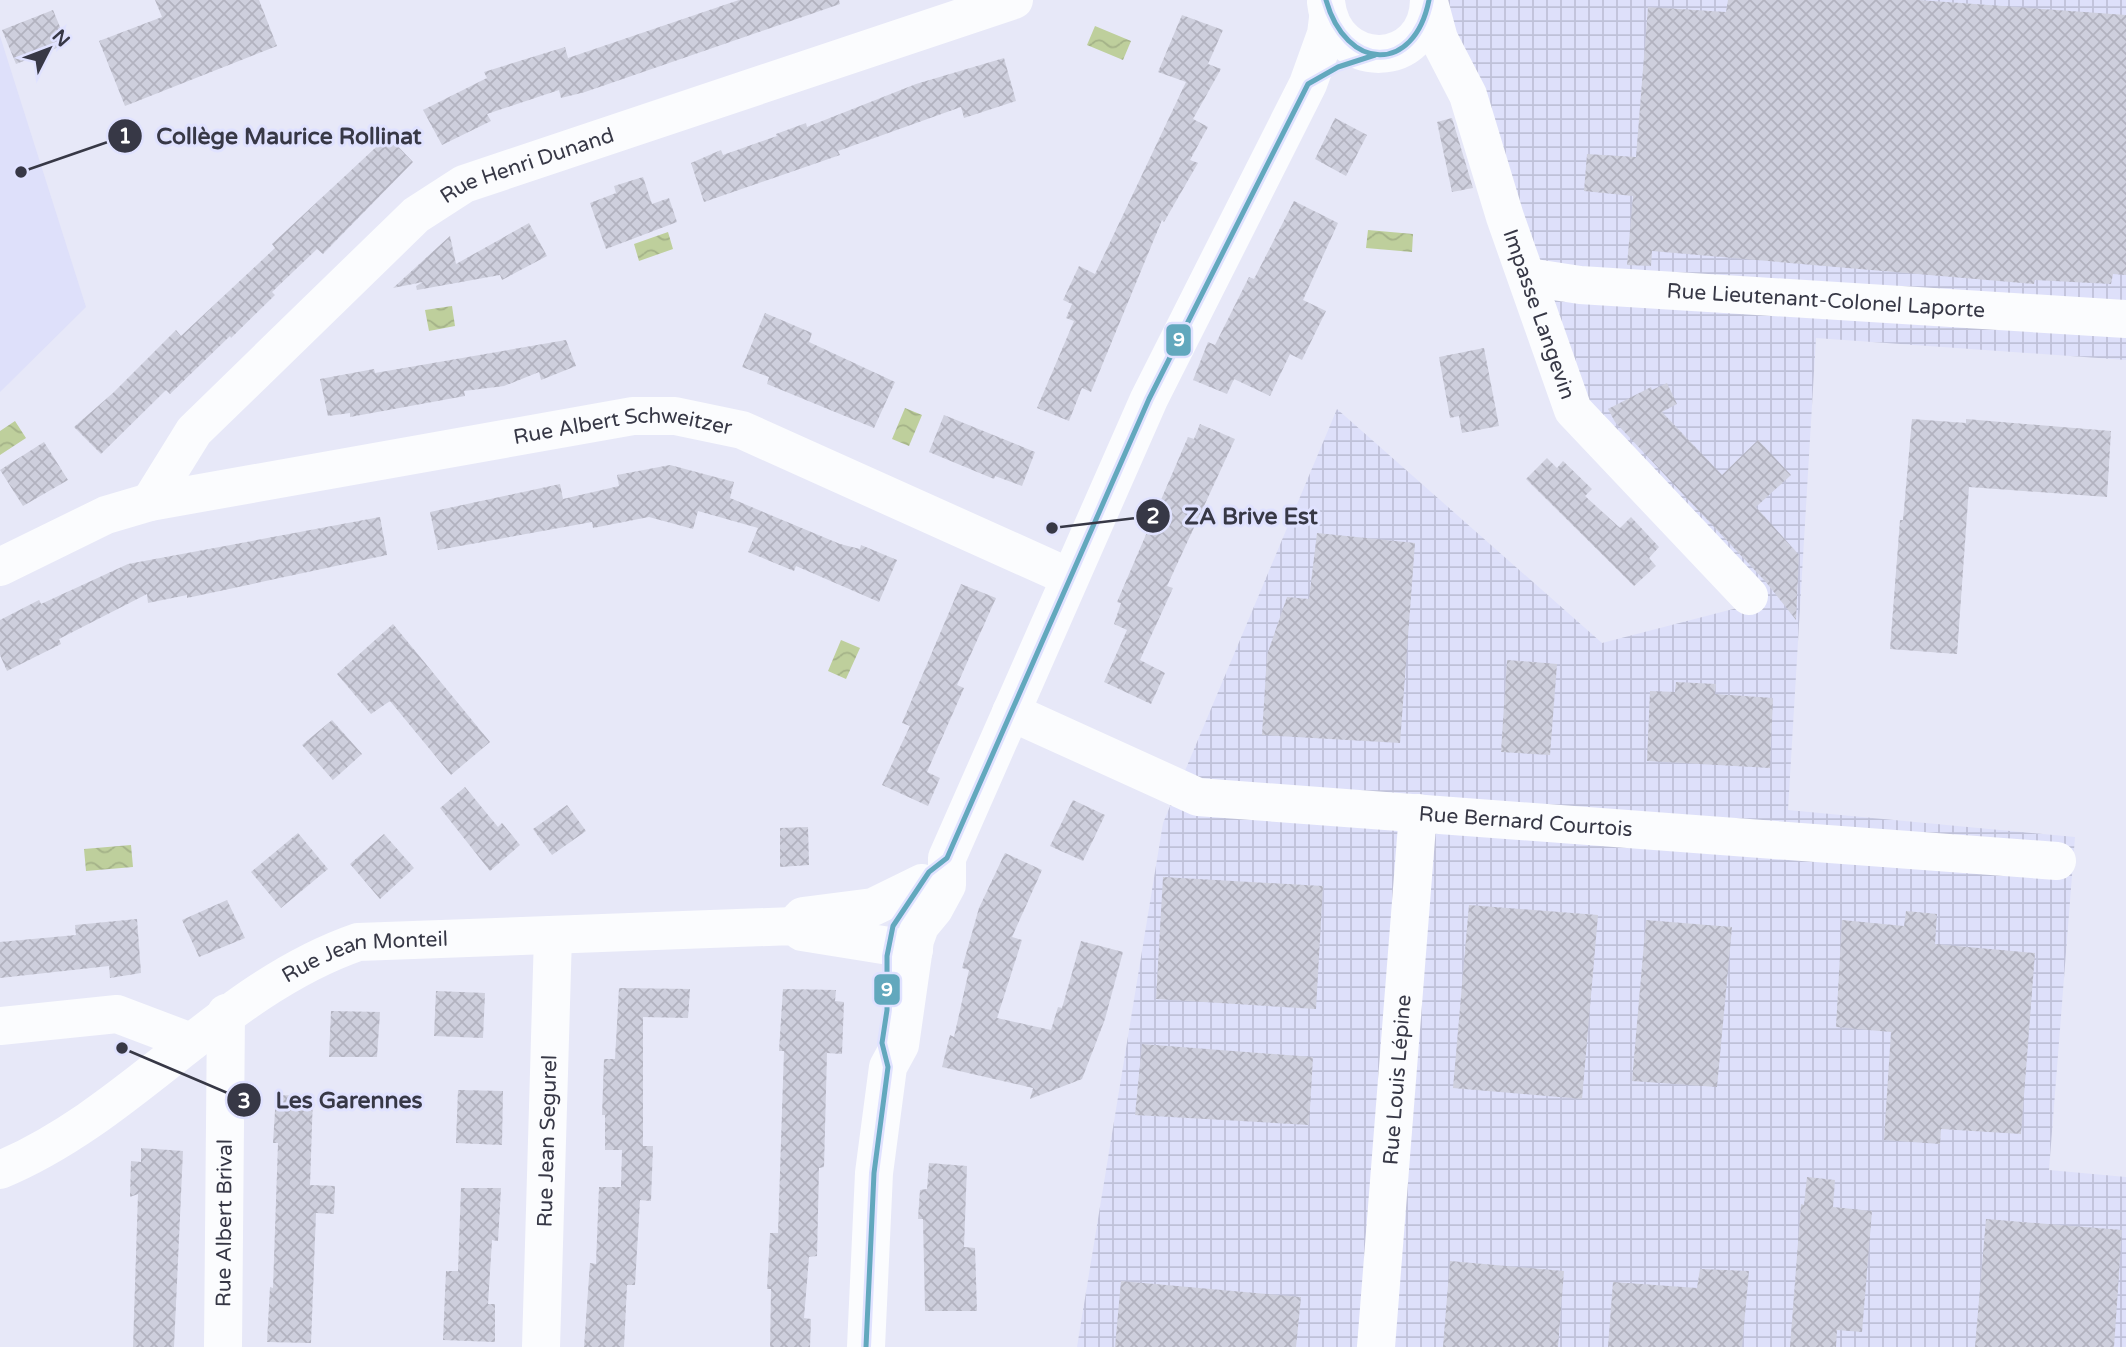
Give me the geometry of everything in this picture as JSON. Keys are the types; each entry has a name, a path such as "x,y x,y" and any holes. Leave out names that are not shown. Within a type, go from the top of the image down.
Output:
{"street":[{"name":"Rue Henri Dunand","path":"150,502 194,431 416,215 464,184 1014,0"},
{"path":"1308,84 1338,67 1384,54 1418,36 1427,20 1429,1"},
{"name":"Impasse Langevin","path":"1429,1 1439,39 1468,95 1505,217 1573,410 1749,596"},
{"path":"1321,7 1342,41 1357,51 1426,64 1468,95"},
{"path":"866,1347 874,1172 888,1067 882,1043 887,1010 885,970 902,948 893,926 934,871 1011,712 1149,399 1308,84 1326,34 1321,7"},
{"name":"Rue Lieutenant-Colonel Laporte","path":"1528,277 1580,285 2126,319"},
{"name":"Rue Albert Schweitzer","path":"0,567 106,515 150,502 621,418 675,416 742,430 1069,577"},
{"name":"Rue Bernard Courtois","path":"1011,712 1198,797 2057,861"},
{"name":"Rue Louis Lépine","path":"1376,1347 1418,813"},
{"name":"Rue Jean Monteil","path":"794,926 803,916 873,908 934,871"},
{"name":"Rue Jean Monteil","path":"0,1170 45,1147 135,1088 226,1013 320,955 358,942 794,926 802,932 902,948"},
{"name":"Rue Jean Segurel","path":"541,1347 552,935"},
{"name":"Rue Albert Brival","path":"223,1347 226,1013"},
{"path":"0,1026 117,1014 191,1042"}],"shaded area":[{"path":"1436,0 2126,0 2126,360 1816,338 1788,810 2075,837 2049,1170 2126,1177 2126,1347 1077,1347 1163,823 1337,409 1602,643 1741,607 1567,426"},
{"path":"0,36 86,307 0,392"}],"water":[{"path":"1095,26 1131,41 1123,60 1087,45"},
{"path":"1368,230 1413,234 1412,252 1366,248"},
{"path":"668,232 673,249 639,261 634,244"},
{"path":"452,306 455,326 429,331 425,310"},
{"path":"905,408 922,415 909,446 892,439"},
{"path":"15,421 26,438 0,455 0,431"},
{"path":"841,640 860,648 846,679 828,671"},
{"path":"131,845 133,867 86,871 84,849"}],"building":[{"path":"155,0 259,0 277,46 125,106 99,41 162,17"},
{"path":"739,0 839,0 840,4 585,92 561,98 559,90 487,114 491,121 442,145 423,110 487,78 484,72 565,47 568,58"},
{"path":"1728,0 1918,0 2126,15 2126,275 2113,274 2111,284 2035,280 2034,284 1652,251 1651,266 1627,265 1633,196 1584,191 1587,154 1636,157 1648,7 1726,12"},
{"path":"53,10 67,44 16,64 2,30"},
{"path":"1182,15 1223,30 1208,64 1221,69 1193,119 1208,127 1190,160 1198,163 1164,222 1162,220 1091,392 1082,388 1069,421 1037,408 1074,321 1066,318 1072,304 1063,300 1079,266 1095,274 1186,82 1158,72"},
{"path":"1004,58 1016,101 964,118 961,107 838,151 840,155 704,202 691,163 721,150 723,155 806,123 807,127 916,84"},
{"path":"1335,118 1367,135 1346,176 1315,159"},
{"path":"1452,118 1473,188 1452,192 1437,122"},
{"path":"388,136 413,162 323,254 317,249 272,292 275,295 231,338 230,336 170,394 166,390 101,454 74,427 113,393 176,330 181,336 275,248 272,244"},
{"path":"643,177 652,204 669,198 677,222 606,249 590,203 616,193 614,186"},
{"path":"1294,201 1338,223 1303,300 1326,311 1302,360 1290,354 1270,396 1234,379 1227,394 1193,380 1208,342 1215,345 1249,277 1254,279"},
{"path":"529,223 547,256 502,280 500,275 417,290 416,286 423,282 393,288 450,236 456,264"},
{"path":"765,313 812,333 809,342 895,382 874,428 767,384 769,377 742,367"},
{"path":"566,340 576,366 541,380 539,372 504,386 464,391 465,396 350,417 350,413 328,416 320,379 374,369 375,373"},
{"path":"1484,348 1499,426 1462,433 1459,416 1450,418 1439,357"},
{"path":"1667,383 1677,404 1662,412 1722,475 1758,440 1791,475 1756,507 1799,555 1796,620 1765,581 1615,422 1608,409 1651,387 1652,390"},
{"path":"944,415 1035,452 1022,486 995,476 994,479 929,452"},
{"path":"1912,419 1966,423 1966,419 2111,431 2107,497 1969,487 1957,654 1890,649 1900,520 1903,520"},
{"path":"1200,424 1235,439 1167,586 1173,588 1140,660 1165,673 1151,704 1104,682 1127,630 1114,624 1121,603 1117,602 1188,437 1194,439"},
{"path":"44,442 68,480 23,506 0,470"},
{"path":"1547,458 1557,468 1563,461 1592,489 1585,496 1620,528 1631,517 1659,547 1649,558 1656,566 1634,586 1526,479"},
{"path":"670,465 734,482 730,498 840,544 860,549 861,545 897,560 879,602 796,566 794,571 748,552 758,528 698,511 693,529 649,517 593,528 592,522 438,550 430,512 560,484 563,499 619,486 617,475"},
{"path":"380,517 387,555 187,598 187,595 148,603 147,594 59,639 61,644 7,671 0,655 0,620 39,600 41,604 128,564"},
{"path":"1317,533 1415,543 1400,743 1262,735 1267,655 1287,597 1309,599"},
{"path":"961,584 996,598 957,685 964,688 927,772 940,778 928,806 882,785 910,726 902,723"},
{"path":"393,624 490,742 451,775 390,701 371,714 337,674"},
{"path":"1507,660 1557,664 1550,755 1501,752"},
{"path":"1676,682 1716,684 1715,694 1773,698 1770,768 1647,761 1650,691 1675,692"},
{"path":"332,720 362,754 333,780 302,745"},
{"path":"465,787 498,827 502,823 520,845 490,871 440,808"},
{"path":"1073,800 1105,815 1083,861 1050,846"},
{"path":"567,805 586,831 552,855 533,829"},
{"path":"808,827 809,865 780,867 780,828"},
{"path":"298,833 328,869 281,908 251,872"},
{"path":"384,834 414,868 380,899 350,864"},
{"path":"1005,853 1042,870 1012,937 1022,940 997,1018 1051,1030 1058,1007 1062,1008 1081,941 1123,952 1105,1019 1082,1079 1030,1099 1033,1088 942,1067 950,1035 954,1037 969,970 962,968 979,908"},
{"path":"1163,877 1323,886 1316,1009 1156,999"},
{"path":"227,900 245,938 199,957 182,920"},
{"path":"1469,905 1598,915 1582,1099 1453,1088"},
{"path":"1906,911 1937,914 1935,944 2035,953 2021,1134 1941,1129 1940,1144 1884,1140 1891,1032 1836,1027 1842,920 1904,926"},
{"path":"137,919 141,973 110,978 109,966 0,978 0,942 76,935 75,925"},
{"path":"1646,920 1732,927 1717,1087 1632,1081"},
{"path":"619,988 690,989 688,1018 643,1017 643,1146 653,1146 651,1201 640,1200 635,1285 627,1285 624,1347 584,1347 590,1263 596,1264 599,1187 621,1187 622,1150 605,1150 605,1115 602,1115 604,1059 615,1059"},
{"path":"783,989 836,990 835,1001 844,1002 842,1054 827,1053 824,1167 819,1168 817,1256 809,1257 804,1318 811,1319 810,1347 770,1347 771,1289 767,1289 770,1233 778,1233 784,1051 779,1051"},
{"path":"436,991 485,993 483,1038 434,1036"},
{"path":"331,1011 380,1012 377,1057 329,1057"},
{"path":"1142,1044 1313,1057 1309,1125 1135,1115"},
{"path":"458,1090 503,1091 502,1145 456,1143"},
{"path":"276,1095 313,1096 310,1185 335,1186 334,1214 316,1213 311,1343 267,1342 270,1287 273,1288 278,1143 273,1143"},
{"path":"141,1148 183,1151 174,1347 133,1347 138,1194 130,1197 131,1161 141,1162"},
{"path":"929,1163 967,1166 964,1247 975,1248 977,1311 925,1311 923,1219 918,1219 920,1190 927,1189"},
{"path":"1807,1177 1835,1180 1833,1207 1872,1211 1862,1332 1837,1330 1836,1347 1790,1347 1801,1204 1804,1205"},
{"path":"461,1188 501,1188 498,1241 492,1240 488,1304 495,1304 495,1342 443,1340 446,1271 458,1271"},
{"path":"1986,1219 2122,1230 2114,1347 1975,1347"},
{"path":"1450,1261 1564,1271 1558,1347 1443,1347"},
{"path":"1700,1269 1749,1271 1742,1347 1608,1347 1613,1282 1697,1288"},
{"path":"1121,1281 1301,1297 1296,1347 1115,1347"}],"transit line":[{"name":"9","path":"1326,0 1336,23 1348,40 1363,51 1379,55 1395,52 1409,42 1421,24 1429,0"},
{"name":"9","path":"866,1347 874,1173 888,1067 882,1043 887,1010 887,956 893,926 929,872 947,858 1149,399 1308,84 1338,67 1375,55"}],"place":[{"name":"Collège Maurice Rollinat","path":"21,172"},
{"name":"ZA Brive Est","path":"1052,528"},
{"name":"Les Garennes","path":"122,1048"}]}
